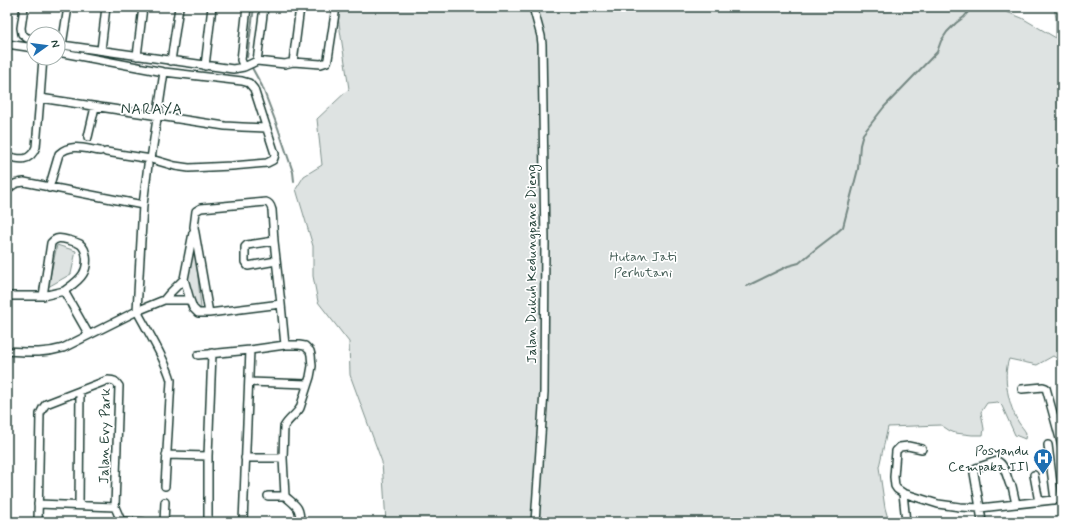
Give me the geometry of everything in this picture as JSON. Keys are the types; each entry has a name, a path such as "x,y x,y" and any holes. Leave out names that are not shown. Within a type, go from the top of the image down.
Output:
{"street":[{"path":"24,7 21,28 22,34 26,37"},
{"path":"64,26 68,7"},
{"path":"101,50 106,7"},
{"path":"137,56 143,7"},
{"path":"171,61 179,7"},
{"path":"205,66 212,7"},
{"path":"244,67 241,60 247,7"},
{"path":"257,61 264,7"},
{"path":"293,62 300,7"},
{"path":"66,46 233,69 244,67 257,61 285,64 293,62 321,64 327,62 328,59 336,7"},
{"name":"Jalan Dukuh Kedungpane Dieng","path":"533,7 542,44 545,243 544,392 535,522"},
{"path":"7,44 26,47"},
{"path":"49,188 59,154 67,148 74,147 189,168 267,163 273,160 275,154 254,89 249,83 164,72 66,54"},
{"path":"7,156 15,159 25,159 34,153 36,148 42,66"},
{"path":"164,72 144,205 137,311 164,362 170,380 165,486"},
{"path":"40,98 225,126 266,128"},
{"path":"88,138 95,107"},
{"path":"7,191 10,186 16,183 24,182 144,205"},
{"path":"281,304 209,313 195,311 184,279 196,211 201,208 266,202 271,205 276,262 281,304 285,345"},
{"path":"194,227 209,313"},
{"path":"7,296 43,296 64,291 80,279 84,273 86,258 85,251 81,245 76,242 60,238 54,239 51,244 43,296"},
{"path":"274,241 246,246 245,262 250,266 276,262"},
{"path":"164,300 184,279"},
{"path":"64,291 89,335"},
{"path":"7,350 36,353 54,351 63,348 137,311 164,300 190,300"},
{"path":"198,355 285,345 302,345 310,351 312,366 300,408 284,427 283,458 285,496"},
{"path":"243,522 250,350"},
{"path":"208,522 208,456 212,353"},
{"name":"Jalan Evy Park","path":"38,522 40,414 42,408 46,404 108,380 114,380 119,386 115,506 120,521 143,522"},
{"path":"248,382 307,384"},
{"path":"1022,389 1046,388 1062,446"},
{"name":"Jalan Evy Park","path":"79,505 80,391"},
{"path":"922,449 908,446 900,447 896,451 894,477 897,490 938,504 980,508 1059,500 1048,445"},
{"path":"166,455 208,456"},
{"path":"245,458 283,458"},
{"path":"982,522 974,470 976,468 997,461 1000,462 1003,465 1010,485 1012,486 1016,504"},
{"path":"1034,475 1040,502"},
{"path":"903,493 906,522"},
{"path":"268,496 285,496 298,508 300,522"},
{"path":"164,522 165,502"},
{"path":"38,504 115,506"}],"green space":[{"name":"Hutan Jati Perhutani","path":"340,7 994,7 1022,18 1056,38 1056,18 1054,7 1062,7 1062,365 1058,359 1053,356 1037,365 1009,359 1006,383 1012,409 1026,433 1025,439 1015,435 1002,406 998,402 987,403 981,412 984,429 983,435 955,433 941,425 888,427 879,467 885,508 889,522 386,522 382,462 350,375 349,342 318,302 313,276 313,246 296,189 304,176 322,165 317,119 349,89 338,17"},
{"path":"57,245 76,251 71,274 48,287"},
{"path":"195,247 201,308 195,309 189,295 187,276 190,252"}],"waterway":[{"path":"247,57 254,7"},
{"path":"747,286 788,266 799,263 843,227 858,169 860,145 863,134 884,107 937,52 941,41 947,32 964,17 972,7"},
{"path":"251,66 262,86 278,128 293,172 294,181"}],"place":[{"name":"Posyandu Cempaka III","path":"1043,475"}],"district":[{"name":"NARAYA","path":"152,109"}]}
